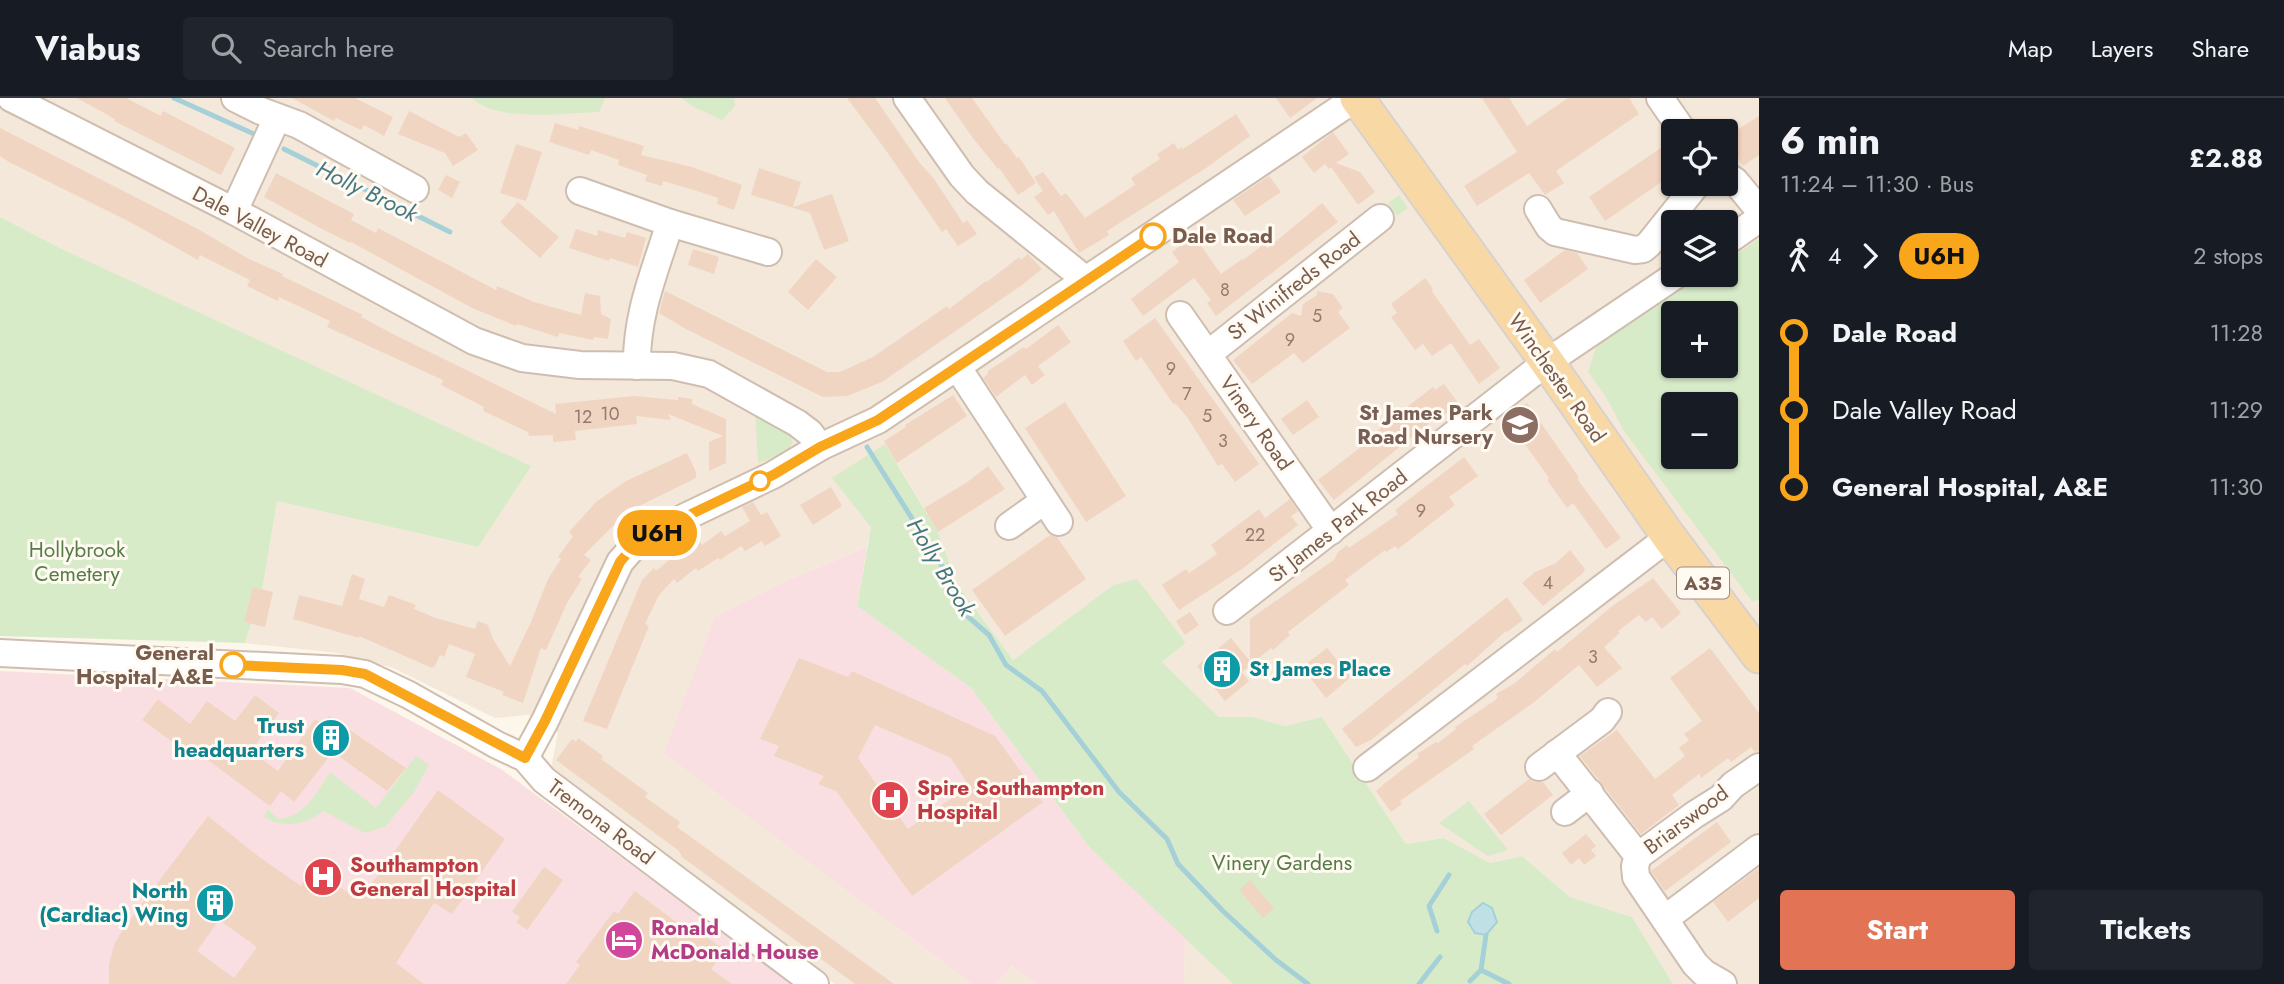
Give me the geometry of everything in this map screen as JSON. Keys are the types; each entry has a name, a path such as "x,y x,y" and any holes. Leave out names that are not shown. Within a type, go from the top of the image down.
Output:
{"main road":[{"name":"Winchester Road","path":"1356,98 1547,362 1669,537 1755,641"}],"street":[{"name":"Dale Valley Road","path":"11,98 234,211 474,341 522,358 580,366 673,366 709,374 797,423 810,433 820,447"},
{"path":"235,98 277,118 299,125 404,177"},
{"path":"907,98 962,176 977,192 1086,280"},
{"path":"525,758 620,562 634,545 799,461 820,447 878,420 1356,98"},
{"path":"1660,98 1674,119"},
{"path":"234,211 277,118"},
{"path":"1738,185 1759,210"},
{"path":"580,191 670,223 768,252"},
{"path":"1538,209 1555,232 1635,250 1649,244 1687,196"},
{"name":"St Winifreds Road","path":"1208,354 1380,218"},
{"path":"1738,234 1759,219"},
{"path":"637,366 636,339 640,313 670,223"},
{"name":"St James Park Road","path":"1227,611 1547,362 1661,285"},
{"name":"Vinery Road","path":"1180,315 1331,531"},
{"path":"1516,319 1550,334 1580,340 1574,365 1572,398"},
{"path":"958,368 1051,512 1009,526"},
{"path":"1367,768 1669,537"},
{"name":"Tremona Road","path":"0,653 342,670 365,674 525,758 544,780 815,984"},
{"path":"1608,712 1602,720 1548,760 1590,793 1638,856"},
{"name":"Briarswood","path":"1723,984 1695,964 1636,877 1635,866 1638,856 1715,803 1733,785 1759,767"},
{"path":"1565,813 1590,793"},
{"path":"1666,918 1759,848"}],"shaded area":[{"path":"0,98 1759,98 1759,984 1673,984 1632,917 1570,897 1522,856 1490,863 1444,838 1406,844 1322,717 1285,726 1253,717 1219,717 1162,662 1186,643 1113,585 1013,660 957,584 938,532 897,463 871,527 867,547 793,578 889,922 972,984 835,984 551,768 558,733 528,715 495,718 393,668 338,653 245,643 263,585 277,501 477,547 68,252 0,217"},
{"name":"Spire Southampton Hospital","path":"867,547 857,606 971,688 1089,847 1185,936 1184,984 1037,984 1012,966 996,984 972,984 664,753 715,617 793,578"},
{"name":"Southampton General Hospital","path":"0,671 350,688 501,769 793,984 0,984"},
{"path":"1185,936 1233,984 1184,984"},
{"path":"1012,966 1037,984 996,984"}],"green space":[{"path":"472,98 605,98 599,112 532,115 498,111 483,106"},
{"path":"682,98 734,98 735,106 722,120 694,107"},
{"path":"1399,195 1408,208 1397,216 1388,203"},
{"name":"Hollybrook Cemetery","path":"0,217 68,252 531,466 478,547 277,501 263,585 245,643 0,636"},
{"path":"1759,239 1759,600 1752,601 1624,431 1606,397 1588,372 1597,345 1661,303 1661,378 1738,378 1738,301 1664,301 1686,287 1738,287 1738,253"},
{"path":"755,413 788,432 793,442 787,452 758,463"},
{"name":"Vinery Gardens","path":"885,444 938,532 957,584 1013,660 1113,585 1137,579 1186,643 1162,662 1219,717 1253,717 1285,726 1322,717 1406,844 1444,838 1490,863 1522,856 1570,897 1632,917 1673,984 1233,984 1089,847 971,688 857,606 871,527 832,478"},
{"path":"416,756 429,765 414,792 385,827 365,833 323,811 310,820 295,824 279,823 264,817 268,809 278,819 295,814 309,803 330,772 376,808"},
{"path":"1469,801 1508,850 1488,856 1439,823"}],"water":[{"path":"1483,903 1492,908 1497,922 1486,935 1475,933 1468,922 1472,912"}],"building":[{"path":"77,98 126,98 161,116 163,111 235,148 221,175 114,121 115,119"},
{"path":"292,98 355,98 393,117 384,136 364,125 361,130 336,118 334,121"},
{"path":"847,98 875,98 963,223 967,220 977,234 958,246 946,229 942,232"},
{"path":"945,98 972,98 1036,183 1018,195"},
{"path":"1276,98 1317,98 1290,118"},
{"path":"1482,98 1509,98 1527,126 1568,98 1629,98 1639,114 1556,171 1564,183 1545,195 1529,173 1477,206 1464,186 1517,152"},
{"path":"409,111 459,137 466,133 478,150 453,166 445,153 398,134"},
{"path":"1236,114 1250,136 1206,168 1107,231 1109,235 1079,253 1054,211 1048,215 1034,197 1043,191 1034,177 1043,172 1061,196 1066,193 1085,218 1135,185 1131,178 1160,159 1157,154 1174,143 1178,150 1182,147 1183,149"},
{"path":"1759,116 1759,155 1743,166 1738,157 1738,129"},
{"path":"555,123 578,130 579,126 644,146 641,155 692,167 742,185 734,210 717,204 718,198 697,191 663,181 662,186 645,181 647,175 618,165 619,160 591,150 589,155 549,142"},
{"path":"0,128 196,228 249,259 283,274 282,276 363,315 361,317 393,334 556,414 555,404 634,396 692,399 692,404 726,419 726,463 709,471 709,442 723,436 668,414 671,420 636,416 637,424 575,431 576,440 553,442 553,435 529,436 528,432 483,411 484,407 441,385 443,380 327,327 330,321 279,297 278,301 263,294 247,286 250,280 200,255 198,260 130,222 9,162 0,156"},
{"path":"1333,132 1349,154 1336,163 1360,172 1375,192 1358,205 1331,167 1329,169 1325,164 1314,173 1302,157"},
{"path":"516,144 542,152 526,201 500,193"},
{"path":"1661,148 1661,182 1605,221 1589,197"},
{"path":"759,168 801,182 793,207 832,194 849,241 824,250 810,213 751,195"},
{"path":"276,173 354,214 351,220 376,233 378,228 496,290 497,286 534,302 581,315 585,293 600,296 601,314 611,319 608,339 594,337 593,340 559,333 558,337 517,324 516,326 472,308 264,197"},
{"path":"446,175 460,182 452,198 438,190"},
{"path":"1269,176 1281,192 1245,216 1233,200"},
{"path":"518,202 559,237 540,258 500,222"},
{"path":"1322,203 1338,222 1216,316 1207,303 1211,300 1194,278 1143,316 1131,299 1179,262 1172,252 1194,236 1221,274 1264,244 1268,248"},
{"path":"576,229 597,236 598,230 625,238 627,232 646,238 638,267 569,248"},
{"path":"693,249 719,257 714,274 688,265"},
{"path":"1565,250 1577,253 1588,269 1540,303 1524,280"},
{"path":"1028,254 1042,269 1022,285 882,382 847,396 823,397 659,313 665,291 827,372 840,372 873,357 947,306 949,309 1019,257 1021,260"},
{"path":"816,259 837,277 808,310 788,292"},
{"path":"1425,278 1470,345 1479,339 1500,368 1479,384 1451,343 1432,356 1423,344 1415,350 1391,317 1397,313 1391,304"},
{"path":"1317,291 1333,294 1343,308 1338,312 1350,328 1303,363 1294,353 1252,384 1233,360 1292,313 1301,316 1303,304 1317,295"},
{"path":"1155,318 1259,464 1235,482 1222,464 1218,466 1187,417 1175,403 1174,405 1141,357 1136,361 1123,341"},
{"path":"1058,325 1071,342 1038,366 1045,375 1032,385 1025,375 996,397 983,378 988,371 1024,347 1026,349"},
{"path":"1444,384 1459,404 1439,418 1438,416 1334,500 1318,480 1433,387 1435,390"},
{"path":"953,395 967,416 897,463 884,441"},
{"path":"1307,400 1319,417 1293,435 1281,419"},
{"path":"1065,402 1126,496 1086,522 1025,428"},
{"path":"1527,403 1578,476 1578,480 1621,538 1606,549 1573,503 1567,508 1519,436 1516,439 1501,419"},
{"path":"687,453 696,478 639,506 619,520 584,555 591,560 578,577 582,579 567,603 546,650 541,648 523,703 502,695 504,692 466,677 475,654 449,644 444,657 440,655 432,668 359,636 293,619 299,595 342,606 352,574 365,579 359,599 384,607 389,595 416,605 414,609 436,618 475,629 478,621 488,625 493,639 510,666 548,579 561,559 558,557 573,536 569,532 596,502 626,481"},
{"path":"1464,457 1478,476 1449,497 1455,505 1398,549 1395,546 1386,552 1385,550 1345,580 1349,585 1288,632 1290,635 1273,650 1271,648 1242,672 1249,681 1225,701 1197,666 1231,638 1250,661 1250,619 1335,559 1337,553 1347,545 1349,548 1398,514 1395,510"},
{"path":"988,466 1005,489 938,532 924,508 966,483"},
{"path":"831,487 842,506 813,525 800,505"},
{"path":"1290,499 1298,511 1291,516 1298,525 1242,569 1179,610 1162,585 1186,569 1189,573 1217,554 1211,545 1259,509 1265,518"},
{"path":"753,502 761,515 767,512 781,536 765,546 762,541 745,551 741,546 698,571 696,568 677,583 674,579 659,595 645,624 649,626 607,729 583,721 642,580 654,568 656,571 676,554 678,556 700,542 702,545 721,531 725,536 750,521 742,507"},
{"path":"1050,535 1057,537 1086,579 1005,636 972,590"},
{"path":"1570,550 1585,569 1543,606 1522,583 1535,572 1556,563"},
{"path":"1653,578 1681,613 1662,629 1652,617 1646,622 1639,615 1618,631 1620,633 1604,647 1622,668 1597,687 1579,665 1533,703 1472,746 1474,749 1400,801 1402,804 1391,812 1376,791 1419,757 1417,754 1438,743 1456,729 1455,727 1494,701 1498,697 1496,694 1515,683 1555,649 1557,652 1611,607"},
{"path":"253,587 273,592 265,627 244,622"},
{"path":"1507,597 1523,620 1371,740 1356,747 1342,729"},
{"path":"1190,612 1199,625 1185,635 1176,621"},
{"path":"1327,648 1351,677 1326,698 1302,667"},
{"path":"1710,648 1759,713 1759,751 1755,752 1751,747 1731,762 1728,758 1701,778 1699,774 1672,795 1679,805 1641,834 1580,756 1617,730 1655,779 1685,756 1679,748 1689,740 1684,734 1702,721 1670,678"},
{"name":"Spire Southampton Hospital","path":"799,658 848,677 852,671 995,736 1043,802 912,896 836,791 818,784 824,776 774,756 779,746 760,739","holes":["875,725 951,758 969,786 908,829 858,758"]},
{"name":"Trust headquarters","path":"255,695 279,713 251,751 278,771 315,719 322,724 329,716 406,768 387,791 333,752 294,802 281,791 270,806 197,752 192,759 175,748 177,745 142,720 158,699 190,724 207,701 235,721"},
{"path":"578,738 603,756 601,759 648,793 645,797 680,822 677,827 894,984 855,984 556,760 572,739 576,742"},
{"path":"1529,779 1543,782 1553,795 1501,835 1484,814"},
{"path":"438,790 505,839 452,914 434,903 396,963 424,984 109,984 109,964 114,945 123,929 208,816 301,886 304,881 313,887 317,882 328,891 334,883 349,893 358,893 375,879","holes":["219,920 257,947 234,978 197,951"]},
{"path":"1717,822 1731,842 1665,891 1651,871"},
{"path":"1586,834 1596,846 1591,850 1596,856 1584,865 1579,858 1571,865 1562,853"},
{"path":"544,867 563,880 527,930 516,922 520,917 512,912"},
{"path":"1759,868 1759,898 1728,922 1713,902"},
{"path":"1250,880 1274,908 1263,918 1239,890"},
{"path":"635,891 683,927 687,922 723,949 722,955 711,969 732,984 566,984 580,965 576,962 614,911 618,914"}],"waterway":[{"name":"Holly Brook","path":"174,98 254,134"},
{"name":"Holly Brook","path":"284,149 450,232"},
{"name":"Holly Brook","path":"867,447 959,593 965,614 989,635 1006,665 1042,691 1119,792 1167,839 1178,864 1276,960 1308,984"},
{"path":"1437,931 1429,906 1449,875"},
{"path":"1481,970 1486,935"},
{"path":"1419,984 1440,957"},
{"path":"1470,981 1481,970 1509,984"}],"bus line":[{"name":"U6H","path":"233,665 342,670 365,674 525,758 620,562 634,545 773,475 820,447 878,420 1153,236"}],"place":[{"name":"Dale Road","path":"1153,236"},
{"name":"St James Park Road Nursery","path":"1520,425"},
{"name":"General Hospital, A&E","path":"233,665"},
{"name":"St James Place","path":"1222,669"},
{"name":"Trust headquarters","path":"331,738"},
{"name":"Spire Southampton Hospital","path":"890,800"},
{"name":"Southampton General Hospital","path":"323,877"},
{"name":"North (Cardiac) Wing","path":"215,903"},
{"name":"Ronald McDonald House","path":"624,940"}]}
